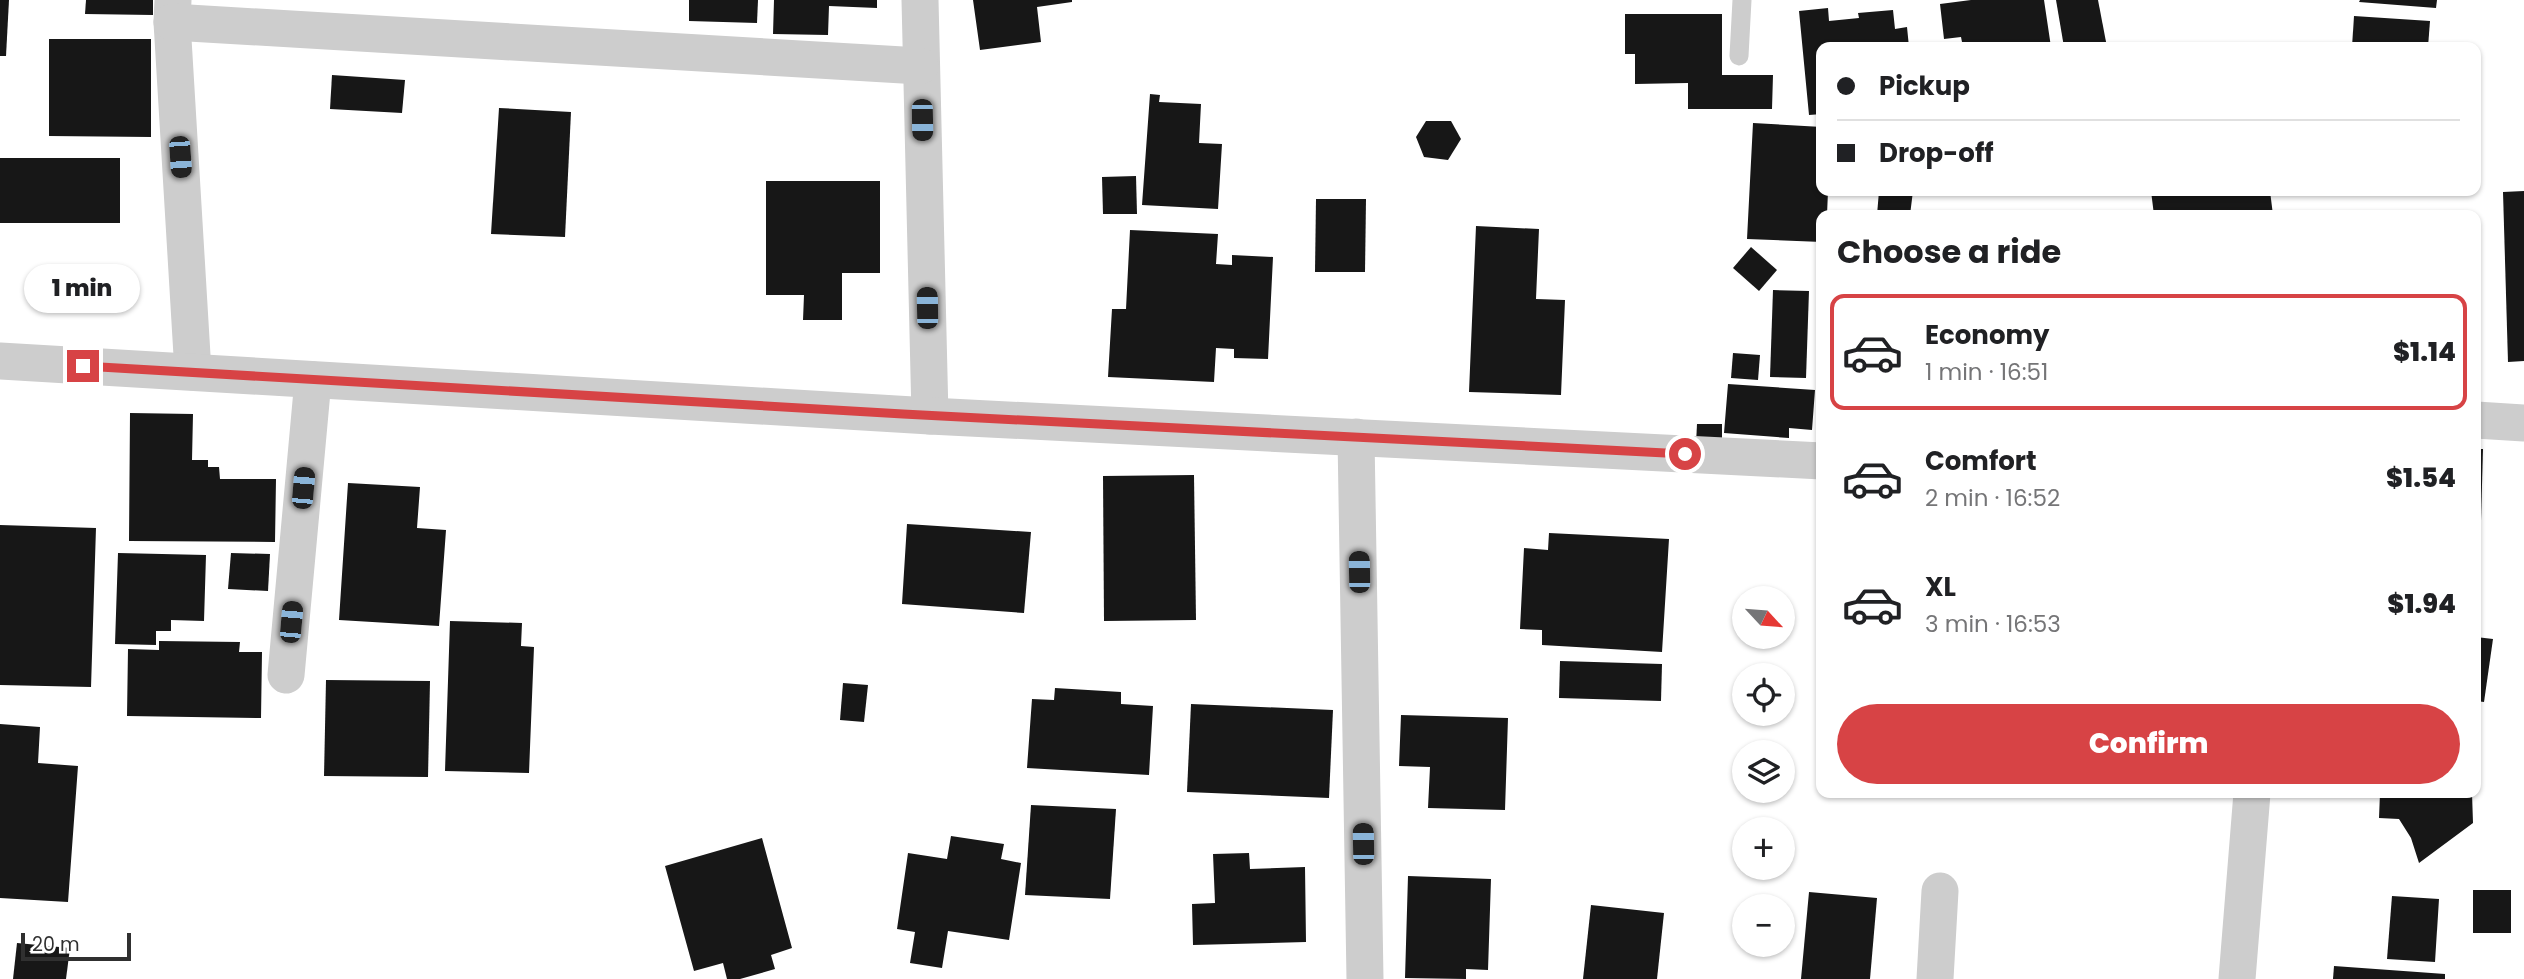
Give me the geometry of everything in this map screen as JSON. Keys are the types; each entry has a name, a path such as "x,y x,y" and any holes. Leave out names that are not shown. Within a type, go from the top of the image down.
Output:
{"street":[{"path":"920,0 930,415"},
{"path":"193,372 172,11 920,66"},
{"path":"0,361 930,415 1816,461"},
{"path":"286,675 313,380"},
{"path":"2481,421 2524,423"},
{"path":"1356,437 1365,979"},
{"path":"2237,979 2252,798"},
{"path":"1935,979 1940,891"}],"lane":[{"path":"1739,55 1742,0"}],"building":[{"path":"0,0 9,0 6,56 0,56"},
{"path":"86,0 153,0 153,15 85,14"},
{"path":"689,0 758,0 757,23 689,21"},
{"path":"774,0 877,0 877,8 829,6 828,35 773,34"},
{"path":"973,0 1072,2 1037,7 1041,42 980,50"},
{"path":"1971,0 2044,0 2050,42 1962,42 1961,37 1944,39 1940,4"},
{"path":"2056,0 2098,0 2106,42 2063,42"},
{"path":"2437,0 2436,8 2359,2"},
{"path":"1828,8 1829,21 1859,18 1858,13 1893,10 1895,29 1907,27 1908,42 1816,42 1816,114 1809,115 1799,11"},
{"path":"1625,14 1722,14 1722,75 1773,75 1772,109 1688,109 1688,83 1635,84 1635,54 1625,54"},
{"path":"2354,16 2430,21 2428,42 2352,42"},
{"path":"49,39 151,39 151,137 49,136"},
{"path":"332,75 405,80 402,113 330,109"},
{"path":"1150,94 1160,95 1159,102 1201,104 1199,143 1222,144 1218,209 1142,205"},
{"path":"499,108 571,112 565,237 491,234"},
{"path":"1426,121 1451,121 1461,139 1448,160 1424,157 1416,137"},
{"path":"1753,123 1816,127 1816,196 1828,196 1827,210 1816,210 1816,242 1747,239"},
{"path":"0,158 120,158 120,223 0,223"},
{"path":"1136,176 1137,214 1103,214 1102,177"},
{"path":"766,181 880,181 880,273 842,273 842,320 803,320 804,295 766,295"},
{"path":"2524,191 2524,361 2508,362 2503,192"},
{"path":"1879,196 1912,196 1911,210 1877,210"},
{"path":"2152,196 2271,196 2272,210 2153,210"},
{"path":"1316,199 1366,199 1365,272 1315,272"},
{"path":"1476,226 1539,229 1536,299 1565,300 1561,395 1469,392"},
{"path":"1130,230 1218,234 1216,264 1232,265 1232,255 1273,257 1268,359 1234,358 1234,349 1216,348 1214,382 1108,377 1112,309 1126,309"},
{"path":"1751,247 1777,270 1759,291 1733,268"},
{"path":"1773,290 1809,291 1806,378 1770,377"},
{"path":"1733,353 1760,355 1758,380 1731,378"},
{"path":"1728,384 1815,390 1812,430 1789,428 1789,438 1724,433"},
{"path":"130,413 193,414 192,460 208,460 208,467 219,467 220,479 276,479 275,542 129,541"},
{"path":"1697,424 1722,424 1722,444 1696,444"},
{"path":"2481,449 2483,449 2481,521"},
{"path":"1194,475 1196,620 1104,621 1103,476"},
{"path":"348,483 420,487 417,528 446,530 439,626 339,620"},
{"path":"907,524 1031,532 1024,613 902,604"},
{"path":"0,525 96,528 91,687 0,685"},
{"path":"1549,533 1669,539 1662,652 1542,645 1542,630 1520,629 1524,548 1548,550"},
{"path":"118,553 206,555 204,621 171,620 171,631 156,631 156,645 115,644"},
{"path":"231,553 270,554 268,591 228,589"},
{"path":"450,621 522,623 521,646 534,647 529,773 445,771"},
{"path":"2481,638 2493,639 2484,702 2481,702"},
{"path":"159,641 240,642 239,652 262,652 261,718 127,716 128,649 159,650"},
{"path":"1560,661 1662,664 1661,701 1559,698"},
{"path":"326,680 430,681 428,777 324,776"},
{"path":"843,683 868,685 864,722 840,720"},
{"path":"1055,688 1121,692 1121,704 1153,706 1149,775 1027,768 1032,699 1054,700"},
{"path":"1191,704 1333,710 1329,798 1187,792"},
{"path":"1401,715 1508,718 1505,810 1428,808 1430,767 1399,766"},
{"path":"0,724 40,727 38,763 78,766 68,902 0,898"},
{"path":"2380,798 2472,798 2473,823 2419,863 2411,838 2399,819 2379,818"},
{"path":"1031,805 1116,809 1110,899 1025,895"},
{"path":"951,836 1004,844 1001,859 1021,863 1009,940 948,931 942,968 910,963 915,932 897,929 908,853 947,859"},
{"path":"762,838 792,948 771,955 775,969 740,979 727,979 723,963 694,971 665,866"},
{"path":"1249,853 1250,869 1305,867 1306,942 1193,945 1192,904 1215,903 1213,854"},
{"path":"1408,876 1491,879 1488,970 1466,969 1466,979 1405,978"},
{"path":"2473,890 2511,890 2511,933 2473,933"},
{"path":"1809,892 1877,898 1870,979 1801,979"},
{"path":"2392,896 2439,899 2435,962 2387,959"},
{"path":"1591,905 1664,913 1657,979 1583,979"},
{"path":"17,943 70,948 66,979 13,979"},
{"path":"2334,966 2445,974 2445,979 2333,979"}],"route":[{"path":"83,366 903,414 1685,454"}]}
